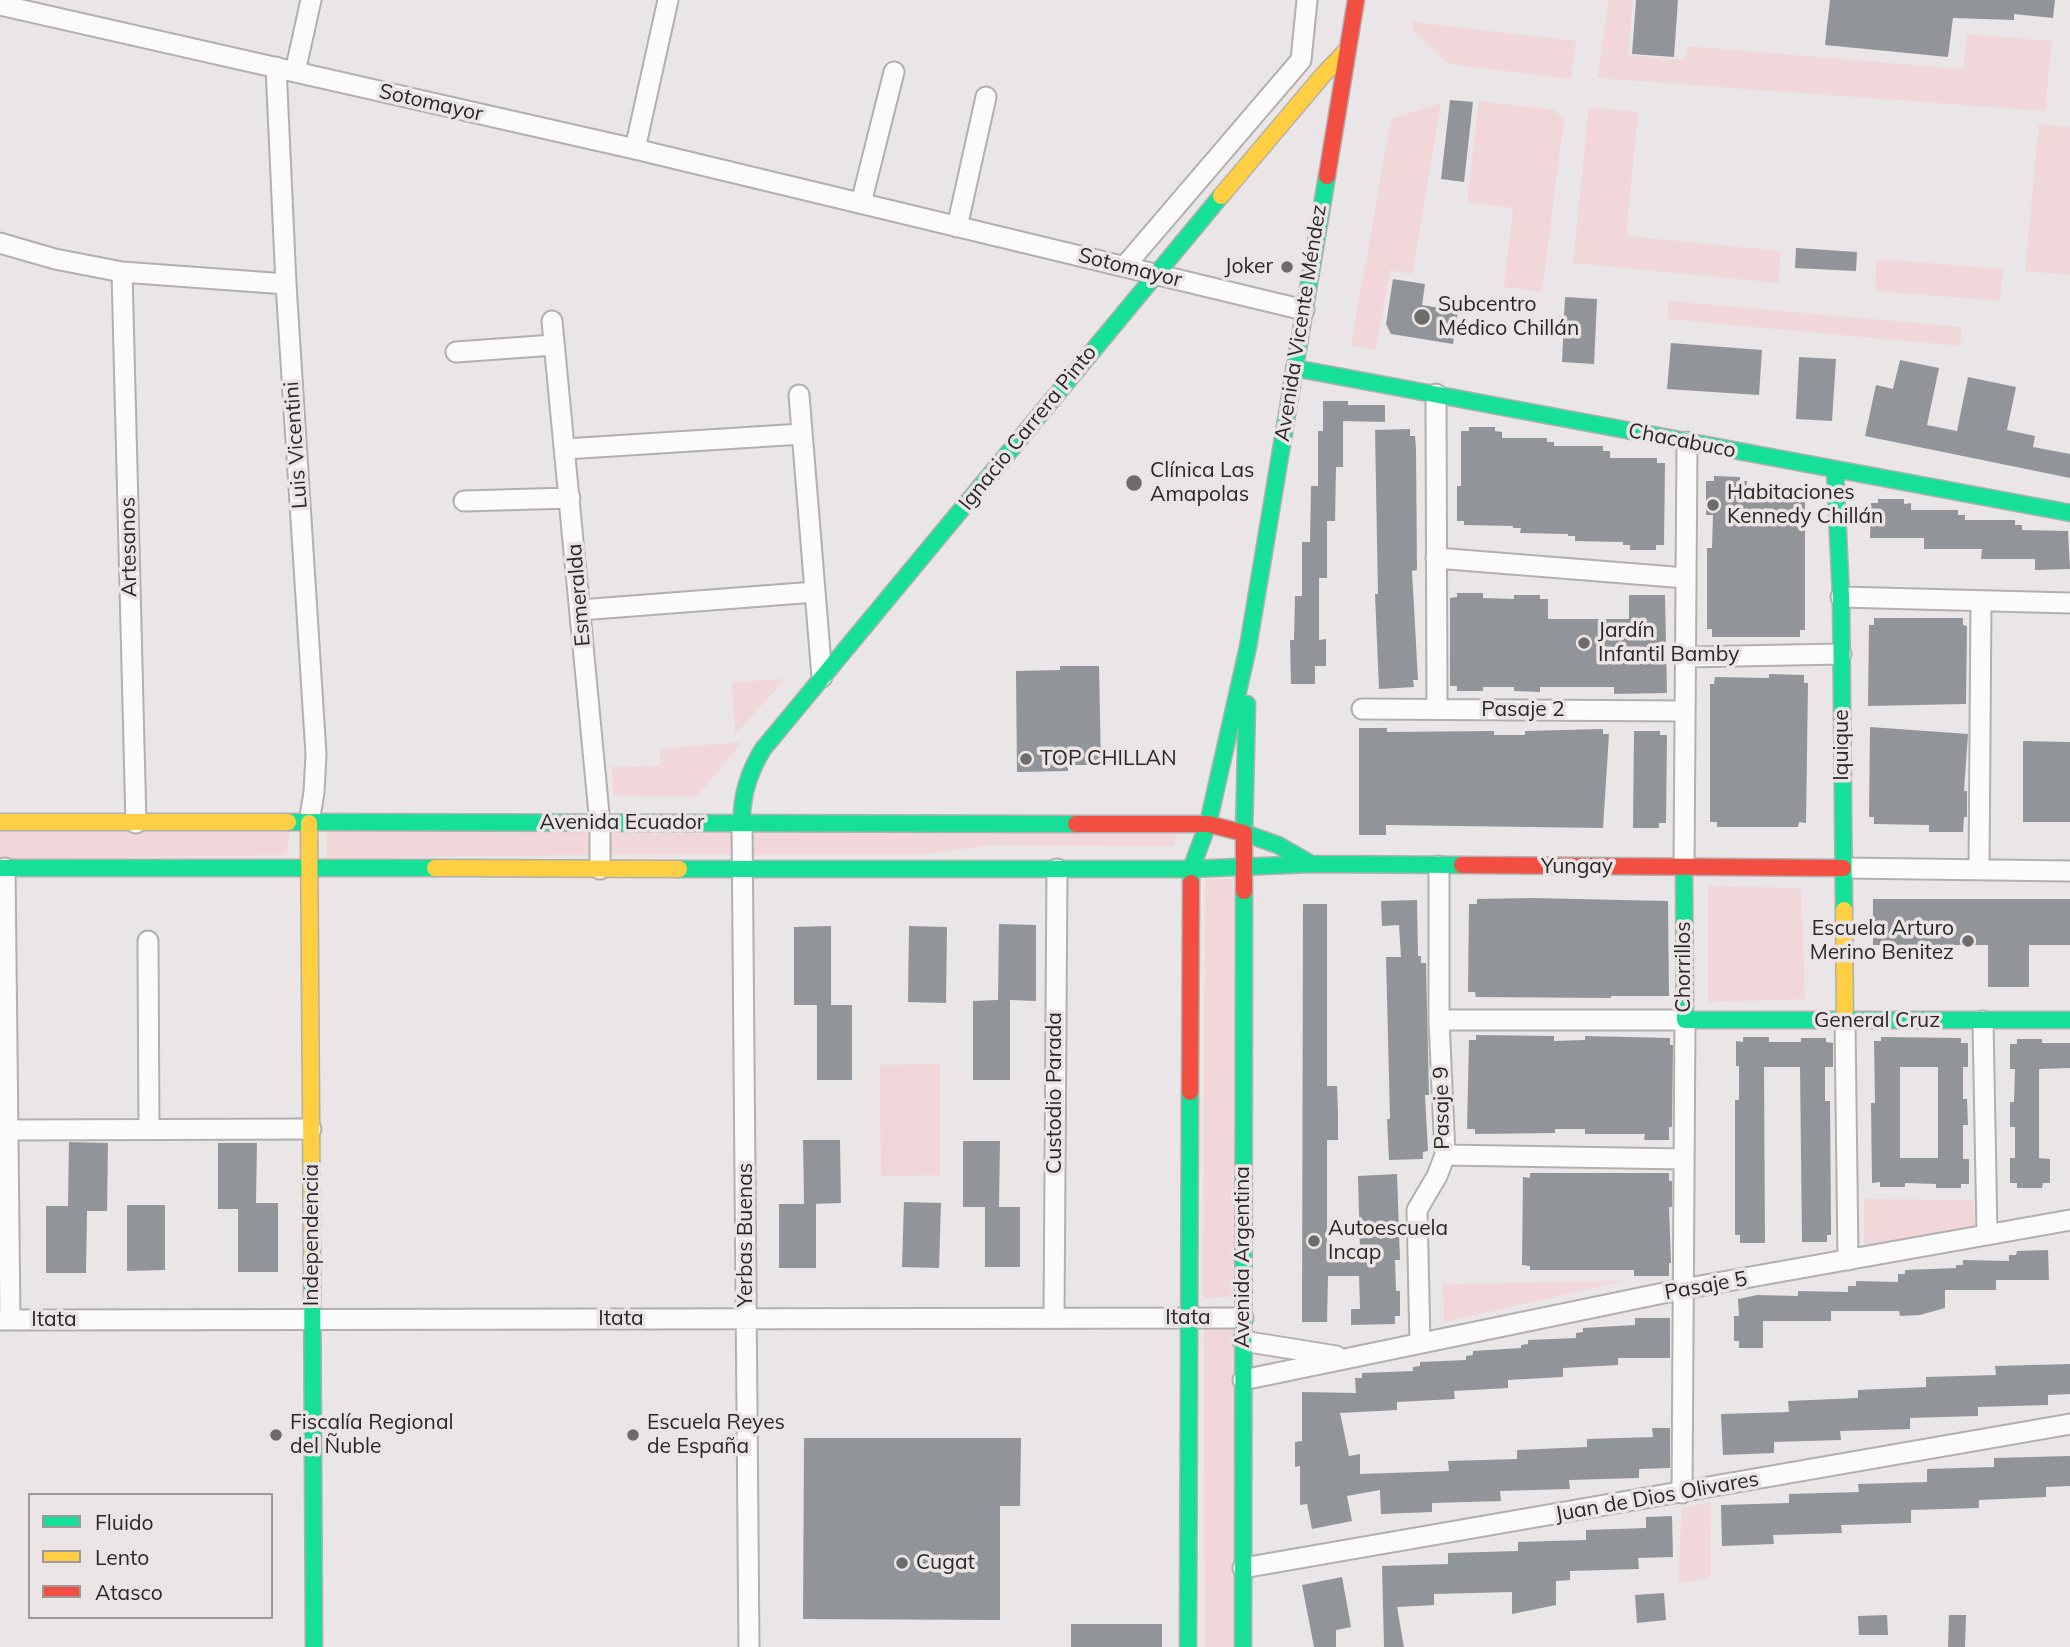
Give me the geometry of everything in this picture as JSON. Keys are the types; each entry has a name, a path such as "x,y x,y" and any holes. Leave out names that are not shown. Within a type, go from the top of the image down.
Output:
{"main road":[{"name":"Avenida Vicente Méndez","path":"1191,869 1208,824 1248,647 1356,0"},
{"name":"Ignacio Carrera Pinto","path":"742,822 740,804 748,777 763,749 1054,399 1153,274 1347,50"},
{"name":"Chacabuco","path":"1294,368 2070,513"},
{"name":"Iquique","path":"1835,470 1840,597 1845,1021"},
{"name":"Avenida Vicente Méndez","path":"1243,866 1248,647"},
{"name":"Avenida Ecuador","path":"0,822 1208,824 1244,833"},
{"name":"Independencia","path":"309,823 314,1647"},
{"name":"Yungay","path":"1244,833 1278,845 1311,864"},
{"name":"Yungay","path":"1243,866 1311,864 1843,868"},
{"path":"3,868 1191,869 1243,866"},
{"name":"Avenida Argentina","path":"1243,866 1243,1647"},
{"name":"Chorrillos","path":"1684,867 1685,1020"},
{"path":"1188,1647 1191,869"},
{"name":"General Cruz","path":"1685,1020 2070,1020"}],"street":[{"name":"Luis Vicentini","path":"309,823 316,754 286,284 285,70 311,0"},
{"path":"635,149 668,0"},
{"path":"1124,267 1301,60 1307,0"},
{"name":"Sotomayor","path":"0,5 635,149 1304,310"},
{"path":"861,204 894,72"},
{"path":"957,227 986,97"},
{"path":"0,243 55,259 122,272 286,284"},
{"name":"Artesanos","path":"122,272 135,823"},
{"name":"Esmeralda","path":"552,321 600,824 600,869"},
{"path":"456,352 554,345"},
{"path":"1436,394 1437,709"},
{"path":"799,395 822,677"},
{"path":"565,449 802,434"},
{"name":"Chorrillos","path":"1684,867 1687,442"},
{"path":"464,501 570,498"},
{"path":"1436,558 1686,578"},
{"path":"580,610 815,592"},
{"path":"1840,597 2070,603"},
{"path":"1979,870 1980,601"},
{"path":"1685,657 1841,654"},
{"name":"Pasaje 2","path":"1362,709 1685,711"},
{"name":"Yerbas Buenas","path":"742,822 749,1647"},
{"name":"Pasaje 9","path":"1420,1343 1417,1210 1437,1176 1445,1155 1439,1020 1439,866"},
{"path":"3,868 8,1130 5,1320"},
{"path":"1843,868 2070,871"},
{"name":"Custodio Parada","path":"1054,1318 1057,869"},
{"path":"148,941 149,1130"},
{"path":"1439,1020 1685,1020"},
{"name":"Chorrillos","path":"1682,1493 1685,1020"},
{"path":"1845,1021 1848,1261"},
{"path":"1983,1021 1987,1234"},
{"path":"8,1130 311,1129"},
{"path":"1445,1155 1684,1158"},
{"name":"Pasaje 5","path":"1243,1380 1683,1289 2070,1220"},
{"name":"Itata","path":"5,1320 1243,1318"},
{"name":"Pasaje 5","path":"1243,1341 1344,1357"},
{"name":"Juan de Dios Olivares","path":"1243,1568 2070,1424"}],"shaded area":[{"path":"1609,0 1633,0 1628,55 1685,60 1687,46 1963,69 1967,34 2052,41 2045,111 1597,78"},
{"path":"1413,22 1576,41 1571,79 1449,64 1412,30"},
{"path":"1479,101 1554,110 1564,119 1542,292 1504,287 1513,208 1467,202"},
{"path":"1441,103 1412,274 1390,270 1376,350 1351,346 1391,119"},
{"path":"1589,107 1638,112 1626,236 1781,251 1778,283 1573,263"},
{"path":"2039,124 2070,127 2070,275 2025,271"},
{"path":"1877,259 2003,269 2000,301 1875,291"},
{"path":"1669,301 1962,327 1960,346 1667,319"},
{"path":"785,679 735,735 732,682"},
{"path":"742,742 696,797 614,796 612,767 661,766 660,749"},
{"path":"591,825 591,855 326,858 327,828"},
{"path":"0,828 290,828 287,855 0,859"},
{"path":"613,832 1177,832 1174,846 989,845 923,855 610,855"},
{"path":"1205,879 1233,879 1235,1297 1203,1298"},
{"path":"1708,886 1801,888 1805,999 1708,1002"},
{"path":"940,1064 940,1175 881,1176 880,1065"},
{"path":"1864,1199 1973,1200 1976,1227 1864,1249"},
{"path":"1624,1281 1444,1322 1443,1284"},
{"path":"1204,1322 1237,1324 1235,1647 1205,1647"},
{"path":"1711,1502 1710,1578 1678,1584 1682,1508"}],"building":[{"path":"1636,0 1678,0 1674,57 1632,54"},
{"path":"1830,0 2055,0 2053,18 2014,14 2014,20 1953,18 1948,57 1825,45"},
{"path":"1450,100 1473,102 1464,182 1441,179"},
{"path":"1796,248 1857,252 1856,271 1795,268"},
{"name":"Subcentro Médico Chillán","path":"1393,279 1425,284 1422,305 1458,311 1453,344 1391,334 1386,324"},
{"path":"1565,297 1597,299 1594,364 1562,362"},
{"path":"1671,343 1762,350 1759,395 1667,389"},
{"path":"1799,357 1836,359 1832,421 1796,419"},
{"path":"1900,360 1939,368 1927,425 1957,431 1968,377 2016,387 2007,430 2035,436 2033,447 2070,454 2070,478 1865,436 1876,385 1893,389"},
{"path":"1323,401 1348,401 1348,405 1385,405 1385,422 1343,421 1343,467 1336,467 1335,521 1327,521 1327,578 1319,578 1319,640 1326,639 1326,666 1315,666 1315,684 1291,684 1290,640 1294,640 1295,596 1302,596 1302,542 1310,542 1311,486 1318,486 1318,431 1323,431"},
{"path":"1469,427 1495,427 1495,431 1502,432 1502,438 1547,438 1547,442 1554,442 1554,446 1603,446 1603,451 1610,451 1610,458 1657,458 1657,463 1665,463 1664,545 1656,545 1656,550 1630,550 1630,545 1623,545 1623,542 1575,541 1575,536 1568,534 1520,533 1521,528 1513,526 1464,525 1464,521 1457,521 1457,486 1461,486 1461,431 1469,431"},
{"path":"1410,429 1410,436 1415,436 1416,449 1417,570 1412,571 1418,680 1413,680 1414,687 1379,689 1375,594 1378,594 1375,430"},
{"path":"1714,476 1740,477 1740,481 1747,481 1747,486 1797,486 1797,491 1805,491 1805,630 1800,630 1800,637 1712,637 1712,629 1707,629 1707,548 1712,548 1713,515 1706,515 1706,481 1714,481"},
{"path":"1878,499 1904,499 1904,504 1911,503 1911,510 1958,510 1958,515 1965,515 1965,520 2015,520 2015,525 2022,525 2022,530 2068,531 2070,569 2035,570 2035,559 1981,559 1982,549 1924,549 1924,538 1870,538 1871,503 1878,503"},
{"path":"1457,593 1483,593 1483,598 1514,599 1514,595 1540,595 1540,599 1548,599 1548,619 1629,619 1629,595 1665,595 1667,693 1614,694 1614,687 1540,687 1540,692 1514,691 1514,687 1483,687 1483,691 1457,691 1457,686 1450,686 1450,598 1457,597"},
{"path":"1874,618 1963,618 1963,625 1967,626 1966,704 1868,706 1869,625 1874,625"},
{"path":"1060,666 1099,666 1101,765 1068,765 1068,771 1017,772 1016,671 1060,670"},
{"path":"1769,674 1804,675 1804,683 1808,683 1806,823 1799,822 1798,827 1717,827 1717,822 1710,822 1710,684 1714,684 1715,677 1769,678"},
{"path":"1870,727 1968,734 1964,791 1967,791 1967,817 1964,817 1963,832 1929,832 1929,825 1874,824 1874,817 1869,817"},
{"path":"1359,728 1387,728 1387,732 1494,731 1494,735 1525,735 1525,731 1603,729 1603,734 1609,734 1603,828 1386,825 1386,835 1359,835"},
{"path":"1634,731 1660,731 1660,735 1667,735 1666,823 1659,823 1659,828 1633,828"},
{"path":"2023,741 2070,742 2070,822 2023,822"},
{"path":"1477,899 1668,901 1669,996 1476,997 1475,992 1468,992 1469,904 1477,904"},
{"path":"1873,899 2070,899 2070,945 2029,945 2029,987 1988,987 1988,945 1873,945"},
{"path":"1417,900 1418,956 1421,956 1421,963 1426,963 1429,1095 1425,1095 1428,1151 1423,1152 1423,1159 1389,1160 1386,957 1401,957 1399,925 1382,926 1381,901"},
{"path":"1303,904 1327,904 1327,1086 1337,1086 1338,1140 1327,1140 1327,1250 1360,1250 1358,1176 1397,1174 1400,1260 1395,1260 1396,1291 1400,1291 1400,1316 1395,1316 1395,1324 1351,1325 1351,1309 1360,1309 1359,1276 1328,1276 1327,1322 1302,1322"},
{"path":"999,924 1036,925 1036,1001 1010,1000 1010,1080 973,1080 973,1001 998,1000"},
{"path":"831,926 831,1005 794,1005 794,927"},
{"path":"909,926 947,927 946,1003 908,1002"},
{"path":"817,1005 852,1005 852,1080 817,1080"},
{"path":"1476,1035 1554,1036 1554,1041 1585,1040 1585,1036 1670,1038 1670,1045 1673,1045 1672,1127 1669,1127 1669,1140 1644,1140 1645,1134 1585,1134 1585,1129 1555,1129 1555,1133 1475,1134 1475,1129 1467,1129 1469,1040 1476,1040"},
{"path":"1743,1037 1769,1037 1769,1042 1801,1042 1801,1038 1826,1038 1826,1042 1833,1043 1833,1067 1825,1067 1825,1101 1830,1101 1831,1235 1827,1235 1827,1242 1802,1242 1800,1067 1764,1067 1765,1243 1740,1243 1740,1235 1735,1235 1735,1100 1739,1100 1736,1041 1743,1042"},
{"path":"1881,1037 1961,1038 1961,1043 1968,1043 1968,1067 1963,1067 1963,1099 1967,1099 1968,1125 1963,1125 1963,1159 1969,1159 1969,1184 1961,1184 1961,1188 1936,1188 1936,1184 1905,1183 1905,1187 1880,1187 1880,1182 1872,1183 1871,1103 1875,1103 1874,1041 1881,1041","holes":["1900,1067 1938,1067 1938,1158 1900,1158"]},
{"path":"2017,1039 2042,1039 2042,1043 2070,1043 2070,1068 2039,1069 2039,1158 2050,1159 2050,1183 2043,1183 2042,1188 2017,1188 2017,1183 2010,1183 2010,1158 2015,1158 2015,1127 2010,1127 2010,1102 2014,1102 2015,1069 2010,1069 2010,1044 2017,1044"},
{"path":"803,1140 840,1140 841,1203 812,1204 816,1204 816,1268 779,1268 779,1204 804,1204"},
{"path":"963,1141 1000,1141 999,1207 1020,1207 1020,1267 985,1267 985,1207 963,1207"},
{"path":"69,1142 108,1143 107,1211 87,1211 86,1273 46,1273 46,1206 68,1206"},
{"path":"218,1143 257,1143 256,1203 278,1203 278,1272 238,1272 238,1209 218,1209"},
{"path":"1530,1173 1669,1173 1669,1181 1672,1181 1672,1207 1669,1207 1669,1276 1634,1276 1634,1270 1530,1270 1530,1266 1522,1265 1523,1177 1530,1178"},
{"path":"904,1202 941,1203 939,1268 902,1267"},
{"path":"127,1205 165,1205 165,1270 127,1271"},
{"path":"2048,1250 2049,1280 1996,1280 1996,1290 1945,1290 1945,1308 1920,1315 1900,1316 1899,1311 1831,1311 1831,1321 1763,1321 1763,1348 1739,1348 1739,1341 1734,1341 1734,1316 1739,1316 1738,1299 1757,1295 1798,1296 1798,1291 1848,1292 1848,1286 1856,1286 1856,1281 1898,1282 1898,1274 1905,1274 1905,1270 1956,1268 1956,1265 1963,1265 1963,1260 2009,1261 2009,1255 2016,1255 2017,1251"},
{"path":"1635,1318 1670,1318 1670,1358 1618,1358 1618,1365 1563,1368 1563,1377 1508,1380 1508,1388 1454,1391 1455,1399 1397,1402 1397,1410 1340,1413 1349,1456 1360,1454 1360,1474 1449,1471 1448,1461 1517,1459 1517,1450 1587,1447 1587,1439 1653,1437 1652,1428 1670,1428 1670,1468 1639,1469 1639,1478 1569,1480 1570,1489 1500,1491 1501,1501 1432,1503 1432,1512 1381,1514 1380,1490 1347,1496 1352,1521 1312,1529 1307,1504 1300,1505 1300,1466 1295,1467 1295,1442 1302,1441 1302,1392 1356,1393 1355,1378 1362,1378 1362,1373 1413,1371 1413,1367 1420,1366 1420,1362 1466,1360 1466,1356 1473,1355 1473,1351 1521,1348 1521,1345 1528,1344 1528,1340 1576,1338 1576,1333 1583,1332 1583,1328 1635,1325"},
{"path":"2070,1364 2070,1394 2048,1395 2048,1405 1978,1407 1978,1416 1910,1418 1910,1429 1840,1431 1841,1440 1774,1442 1774,1453 1723,1455 1721,1414 1789,1412 1788,1401 1858,1398 1858,1390 1926,1387 1926,1377 1996,1375 1995,1366"},
{"name":"Cugat","path":"804,1438 1021,1438 1020,1506 1000,1506 1000,1620 803,1619"},
{"path":"2070,1456 2070,1486 2046,1487 2046,1497 1979,1500 1979,1508 1911,1510 1911,1523 1841,1525 1842,1533 1773,1535 1774,1544 1722,1546 1721,1505 1789,1503 1789,1494 1859,1492 1858,1484 1927,1482 1927,1469 1994,1467 1994,1458"},
{"path":"1672,1516 1673,1557 1638,1558 1639,1569 1570,1571 1570,1580 1556,1581 1556,1605 1512,1614 1512,1592 1434,1594 1434,1605 1397,1607 1404,1647 1384,1647 1382,1566 1448,1564 1448,1553 1518,1551 1518,1542 1586,1540 1586,1530 1646,1528 1646,1517"},
{"path":"1342,1577 1351,1627 1336,1630 1336,1647 1314,1647 1302,1585"},
{"path":"1664,1593 1666,1620 1637,1623 1635,1595"},
{"path":"1887,1615 1888,1635 1859,1635 1858,1616"},
{"path":"1949,1615 1966,1615 1965,1647 1948,1647"},
{"path":"1071,1624 1162,1624 1162,1647 1071,1647"}],"traffic: fast":[{"path":"1327,176 1248,647 1208,824 1191,869 1311,864 1462,865"},
{"path":"742,822 747,784 763,749 1221,196"},
{"path":"1294,368 2070,513"},
{"path":"1835,470 1841,597 1844,910"},
{"path":"1247,704 1244,833 1278,845 1311,864"},
{"path":"288,822 1076,824"},
{"path":"1684,867 1685,1020 2070,1020"},
{"path":"0,868 435,868"},
{"path":"679,869 1191,869 1191,883"},
{"path":"1243,1647 1244,891"},
{"path":"1188,1647 1190,1092"},
{"path":"312,1260 314,1647"}],"traffic: slow":[{"path":"1221,196 1347,50"},
{"path":"0,822 288,822"},
{"path":"309,823 312,1260"},
{"path":"435,868 679,869"},
{"path":"1844,910 1845,1021"}],"traffic: jam":[{"path":"1327,176 1356,0"},
{"path":"1076,824 1208,824 1244,833 1244,891"},
{"path":"1462,865 1843,868"},
{"path":"1190,1092 1191,883"}],"place":[{"name":"Joker","path":"1287,267"},
{"name":"Subcentro Médico Chillán","path":"1422,317"},
{"name":"Clínica Las Amapolas","path":"1134,483"},
{"name":"Habitaciones Kennedy Chillán","path":"1713,505"},
{"name":"Jardín Infantil Bamby","path":"1584,643"},
{"name":"TOP CHILLAN","path":"1026,759"},
{"name":"Escuela Arturo Merino Benitez","path":"1968,941"},
{"name":"Autoescuela Incap","path":"1314,1241"},
{"name":"Fiscalía Regional del Ñuble","path":"276,1435"},
{"name":"Escuela Reyes de España","path":"633,1435"},
{"name":"Cugat","path":"902,1563"}]}
